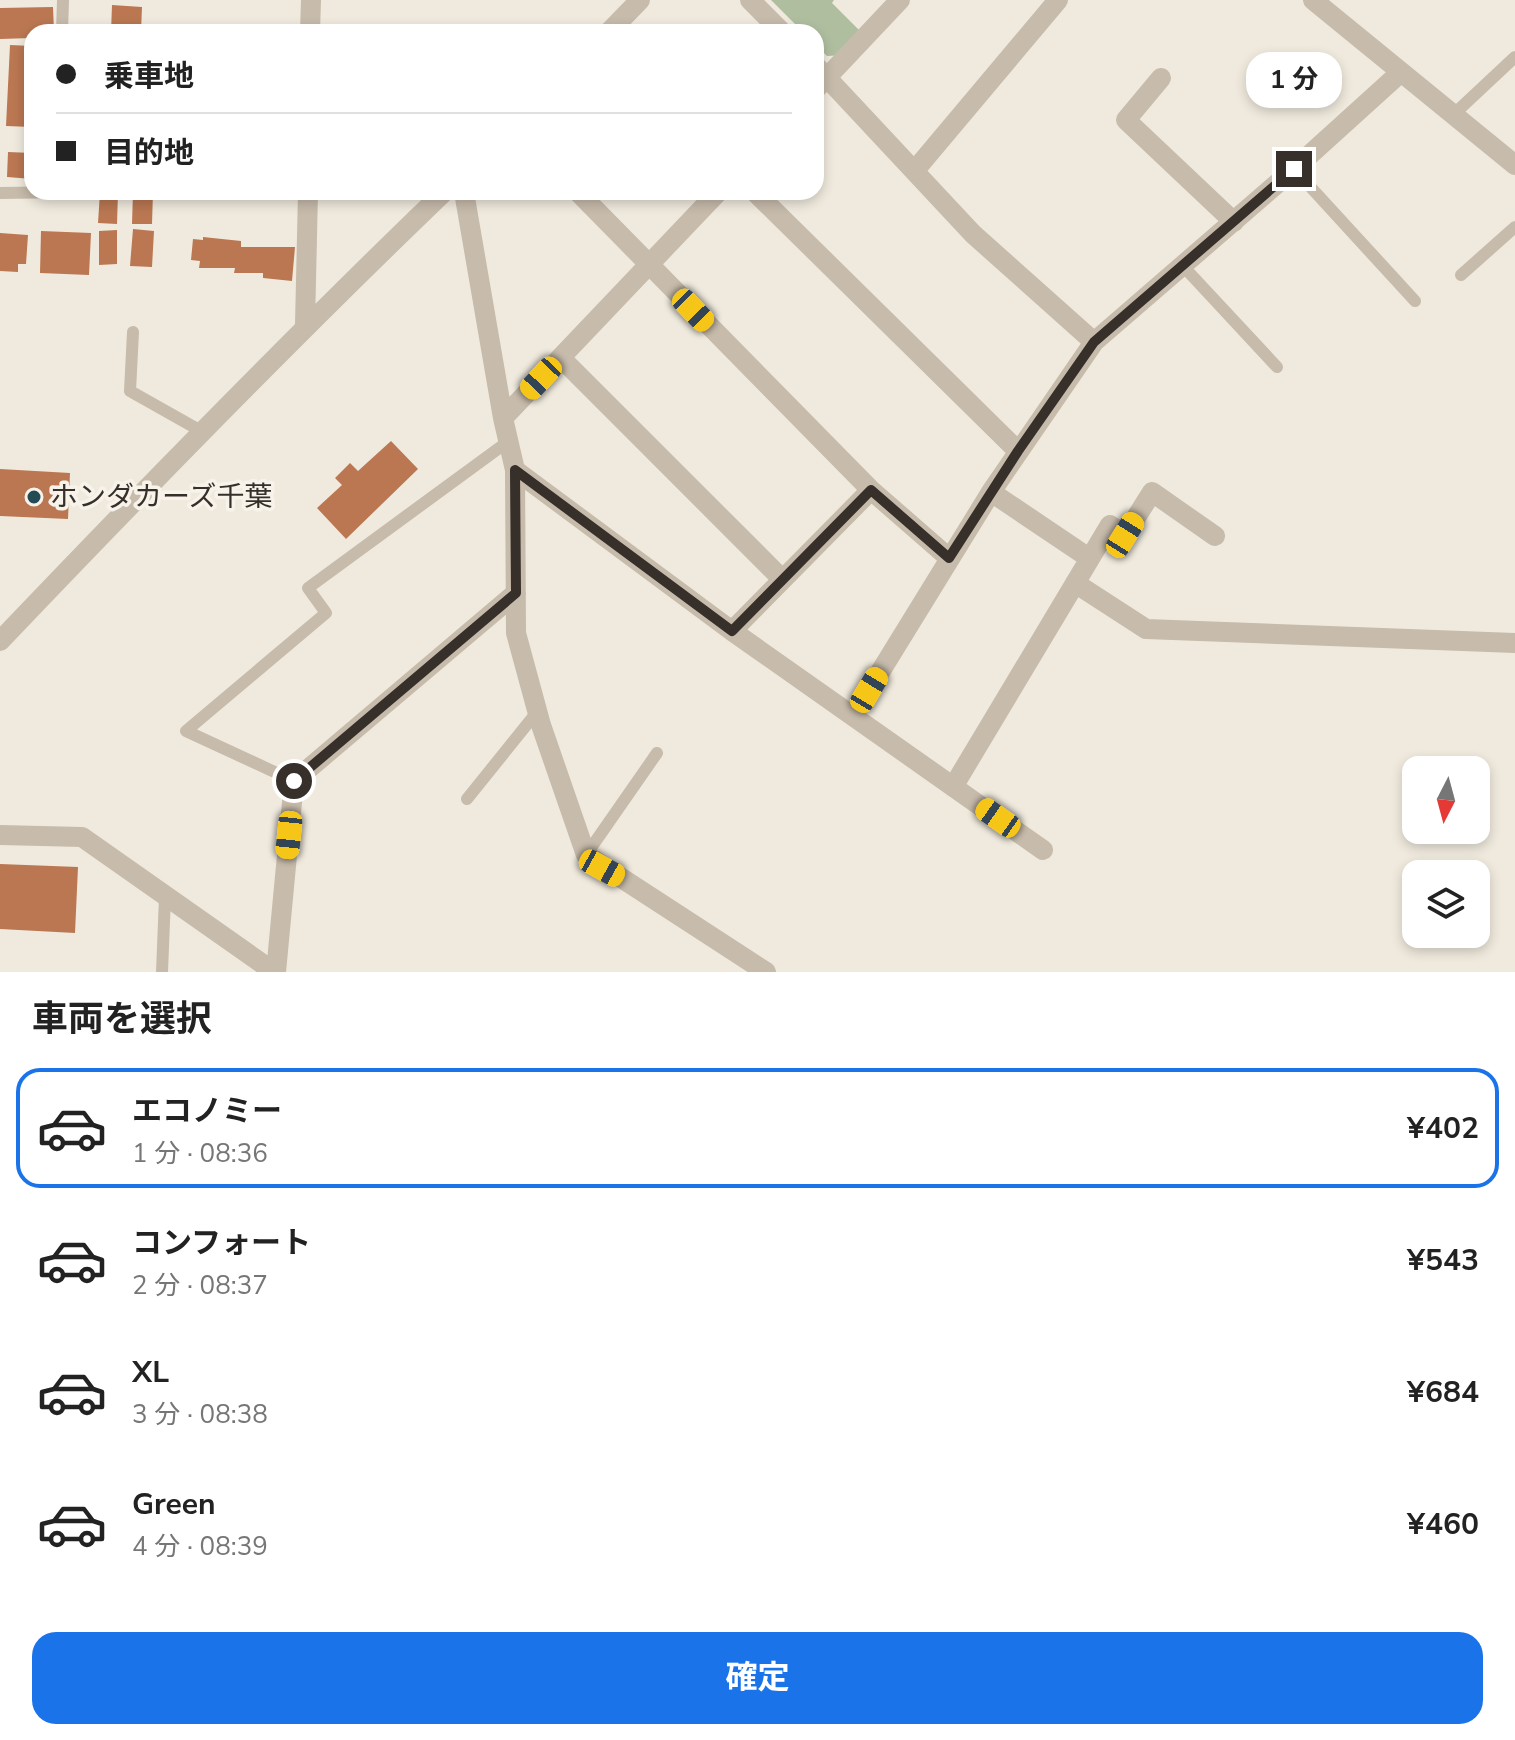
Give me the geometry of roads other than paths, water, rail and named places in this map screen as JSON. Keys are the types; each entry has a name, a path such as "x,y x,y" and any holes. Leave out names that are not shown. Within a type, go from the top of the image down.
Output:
{"street":[{"path":"310,24 311,0"},
{"path":"617,24 640,0"},
{"path":"750,0 774,24"},
{"path":"824,73 900,0"},
{"path":"916,169 1058,0"},
{"path":"1313,0 1515,165"},
{"path":"853,716 991,492 1094,342 1400,73"},
{"path":"1161,78 1126,120 1234,222"},
{"path":"824,81 916,169 973,234 1094,342"},
{"path":"305,325 308,200"},
{"path":"0,641 305,325 436,200"},
{"path":"465,200 503,418 515,470 516,633 537,712 586,855 766,972"},
{"path":"586,200 871,490 949,558"},
{"path":"503,418 710,200"},
{"path":"763,200 1018,451"},
{"path":"561,358 782,579"},
{"path":"515,470 732,631 1043,850"},
{"path":"732,631 871,490"},
{"path":"991,492 1089,558"},
{"path":"953,787 1110,525 1125,535 1152,492 1215,536"},
{"path":"1075,583 1146,629 1515,643"},
{"path":"0,835 82,837 275,972 294,781 516,593"}],"lane":[{"path":"62,24 63,0"},
{"path":"1453,115 1515,57"},
{"path":"1294,169 1415,301"},
{"path":"0,193 24,193"},
{"path":"1461,275 1515,227"},
{"path":"1183,266 1277,367"},
{"path":"133,332 130,391 201,431"},
{"path":"294,781 186,731 326,613 308,588 510,440"},
{"path":"467,799 537,712"},
{"path":"586,855 657,753"},
{"path":"162,972 165,897"}],"place":[{"name":"ホンダカーズ千葉","path":"34,497"}]}
